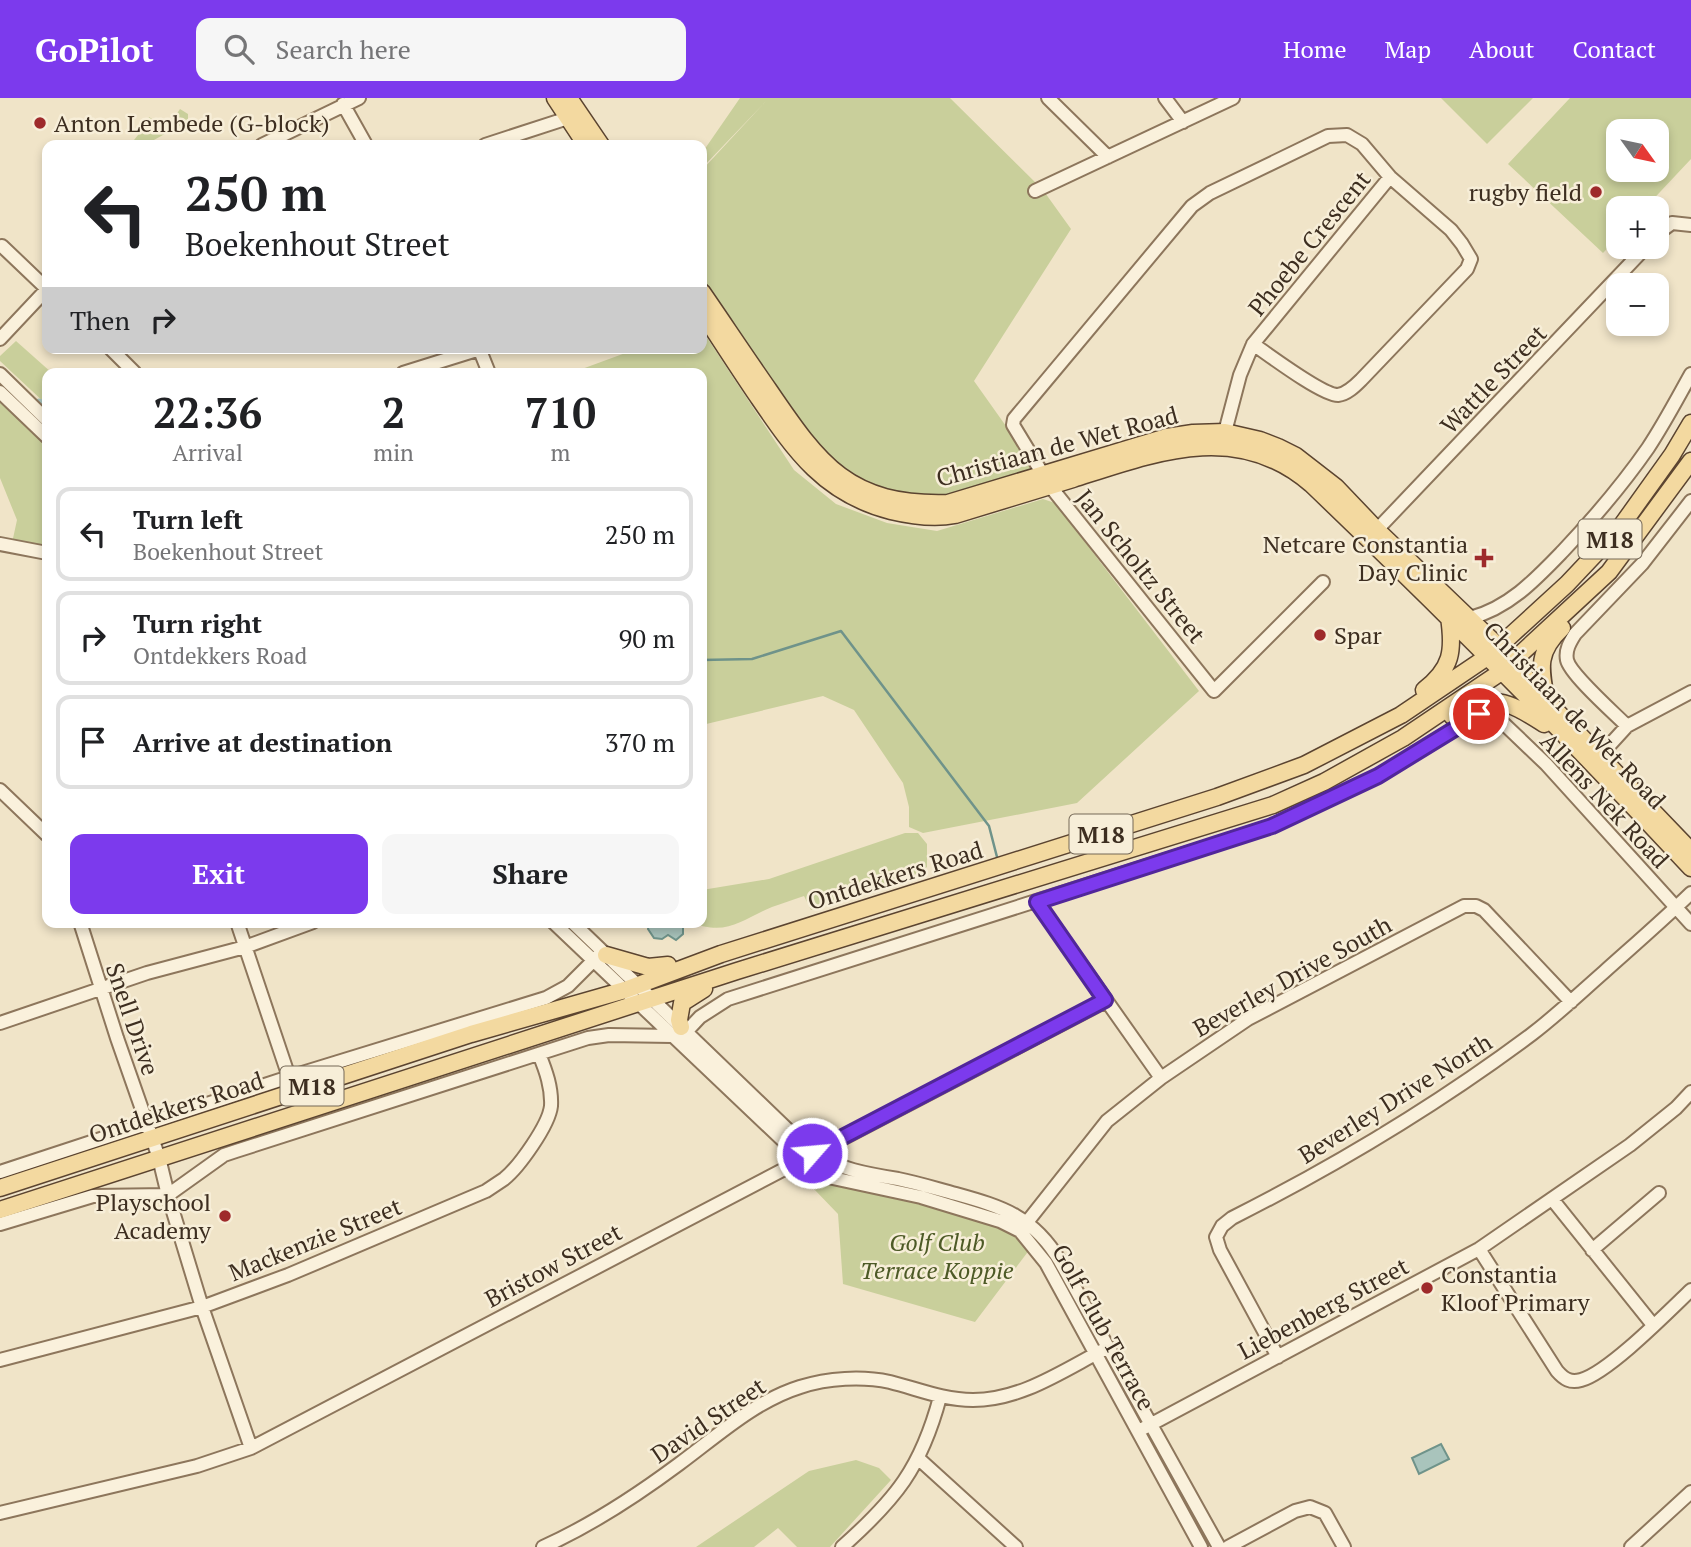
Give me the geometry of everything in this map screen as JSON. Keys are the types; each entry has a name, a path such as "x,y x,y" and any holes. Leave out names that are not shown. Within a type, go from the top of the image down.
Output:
{"main road":[{"path":"555,98 571,109 597,140"},
{"path":"571,109 584,140"},
{"name":"Christiaan de Wet Road","path":"707,299 810,448 826,465 859,487 901,502 948,503 1185,447 1208,445 1258,453 1298,472 1373,534 1470,618 1492,651"},
{"name":"Christiaan de Wet Road","path":"707,320 798,454 831,485 864,503 903,514 943,517 975,509 1167,437 1192,433 1225,432 1260,440 1296,456 1330,481 1373,534 1449,617 1492,651 1569,740 1597,759 1691,851"},
{"name":"Ontdekkers Road","path":"0,1188 149,1130 632,987 721,954 1217,797 1304,765 1382,725 1439,690 1492,651 1567,584 1619,529 1672,455 1691,423"},
{"name":"Ontdekkers Road","path":"0,1210 737,971 1273,805 1324,782 1403,738 1507,667 1609,572 1691,461"},
{"path":"1546,700 1541,668 1545,649 1556,634 1589,602 1609,572"},
{"path":"1382,725 1444,672 1451,646 1449,617"},
{"name":"Christiaan de Wet Road","path":"1507,667 1546,700 1691,868"},
{"path":"1324,782 1366,765 1464,710 1486,701 1509,704 1524,711 1569,740"},
{"path":"601,956 648,967 721,954"},
{"path":"680,1032 680,1007 685,1000 737,971"}],"street":[{"path":"272,140 359,98"},
{"path":"1048,98 1108,157"},
{"path":"1165,98 1183,122"},
{"path":"1035,191 1233,98"},
{"path":"343,104 363,140"},
{"path":"497,140 571,109"},
{"name":"Phoebe Crescent","path":"1016,431 1014,418 1200,199 1321,139 1337,133 1351,136 1362,144 1390,177 1253,344 1243,367 1225,432"},
{"path":"1253,344 1320,389 1337,395 1345,393 1361,380 1467,269 1471,259 1451,230 1390,177"},
{"path":"1669,225 1672,223 1691,225"},
{"path":"2,246 42,284"},
{"name":"Wattle Street","path":"1373,534 1635,259"},
{"path":"0,339 42,294"},
{"path":"116,354 130,368"},
{"path":"419,368 464,354"},
{"path":"0,374 42,415"},
{"path":"1470,618 1483,615 1516,596 1544,571 1592,520 1647,448 1691,374"},
{"path":"0,392 42,432"},
{"name":"Jan Scholtz Street","path":"1016,431 1048,480 1214,691 1322,582"},
{"path":"1627,726 1571,670 1566,655 1575,634 1642,564 1691,501"},
{"path":"0,544 42,552"},
{"path":"1597,759 1627,726 1691,692"},
{"name":"Allens Nek Road","path":"1037,902 1272,826 1378,776 1483,713 1494,717 1517,735 1691,924"},
{"path":"0,790 42,830"},
{"name":"Beverley Drive North","path":"1278,1357 1220,1250 1216,1237 1222,1226 1232,1218 1359,1150 1439,1100 1571,1002 1691,893"},
{"path":"0,1224 93,1196 168,1195 224,1155 588,1038 680,1032 728,999 1037,902 1161,1078"},
{"name":"Beverley Drive South","path":"1023,1227 1107,1121 1161,1078 1248,1019 1464,906 1476,906 1484,910 1571,1002"},
{"name":"Snell Drive","path":"82,928 100,989 159,1158 202,1307 251,1448"},
{"path":"239,928 289,1077"},
{"path":"0,1023 100,989 245,947 297,928"},
{"name":"Golf Club Terrace","path":"561,928 601,956"},
{"name":"Golf Club Terrace","path":"577,928 645,1001 807,1156 812,1168 828,1177 968,1210 1023,1227 1044,1237 1219,1547"},
{"name":"Ontdekkers Road","path":"0,1172 149,1130 289,1077 546,998 568,986 601,956"},
{"name":"Bristow Street","path":"0,1513 197,1466 251,1448 1105,1000"},
{"name":"Mackenzie Street","path":"0,1360 202,1307 288,1275 486,1191 505,1178 533,1142 550,1110 551,1094 547,1073 539,1054"},
{"name":"Liebenberg Street","path":"1138,1431 1479,1248 1630,1144 1676,1108 1691,1092"},
{"path":"1592,1250 1659,1193"},
{"path":"1552,1199 1653,1325"},
{"name":"Golf Club Terrace","path":"1023,1227 1046,1263 1201,1547"},
{"path":"1479,1248 1564,1379 1580,1380 1605,1367 1691,1290"},
{"name":"David Street","path":"543,1547 589,1525 661,1478 754,1409 774,1397 800,1387 832,1381 868,1379 890,1382 940,1397 974,1400 1003,1397 1037,1385 1108,1347"},
{"path":"842,1547 878,1515 908,1478 934,1421 940,1397"},
{"path":"919,1458 1016,1547"},
{"path":"1631,1547 1691,1492"},
{"path":"1228,1547 1295,1511 1310,1507 1325,1513 1344,1547"}],"green space":[{"path":"740,98 950,98 1043,190 1071,229 974,381 1035,467 940,497 875,491 840,471 797,428 707,287 707,165 767,100 707,163 707,146"},
{"path":"1441,98 1533,98 1487,144"},
{"path":"1570,98 1691,98 1691,159 1670,181 1670,119 1606,119 1606,182 1669,182 1656,196 1606,196 1606,250 1603,253 1508,164"},
{"path":"180,109 188,114 188,121 154,140 134,140 149,117 167,128"},
{"path":"707,338 794,470 836,504 887,523 937,531 1043,499 1055,503 1199,691 1077,803 923,833 909,827 909,807 903,783 854,710 823,696 707,724 707,368 585,368 623,354 707,354"},
{"path":"16,341 46,368 42,368 42,400 0,361 0,356"},
{"path":"0,398 42,439 42,549 12,543 17,520 0,478"},
{"path":"905,833 918,833 927,844 927,867 908,879 863,892 859,886 839,892 837,903 811,910 804,896 733,925 707,927 707,889 769,879"},
{"name":"Golf Club Terrace Koppie","path":"812,1168 968,1210 1033,1245 975,1322 843,1284 838,1214 813,1188"},
{"path":"856,1460 879,1468 891,1480 830,1547 797,1547 778,1528 754,1547 696,1547 809,1471"}],"water":[{"path":"683,928 683,934 676,940 668,935 662,939 654,938 648,929"},
{"path":"1441,1444 1449,1459 1419,1474 1412,1458"}],"waterway":[{"path":"707,660 752,659 841,631 989,826 997,857"}],"place":[{"name":"Anton Lembede (G-block)","path":"40,123"},
{"name":"rugby field","path":"1596,192"},
{"name":"Netcare Constantia Day Clinic","path":"1484,558"},
{"name":"Spar","path":"1320,635"},
{"name":"Playschool Academy","path":"225,1216"},
{"name":"Constantia Kloof Primary","path":"1427,1288"}],"route":[{"path":"812,1153 1105,1000 1037,902 1272,826 1378,776 1479,714"}]}
